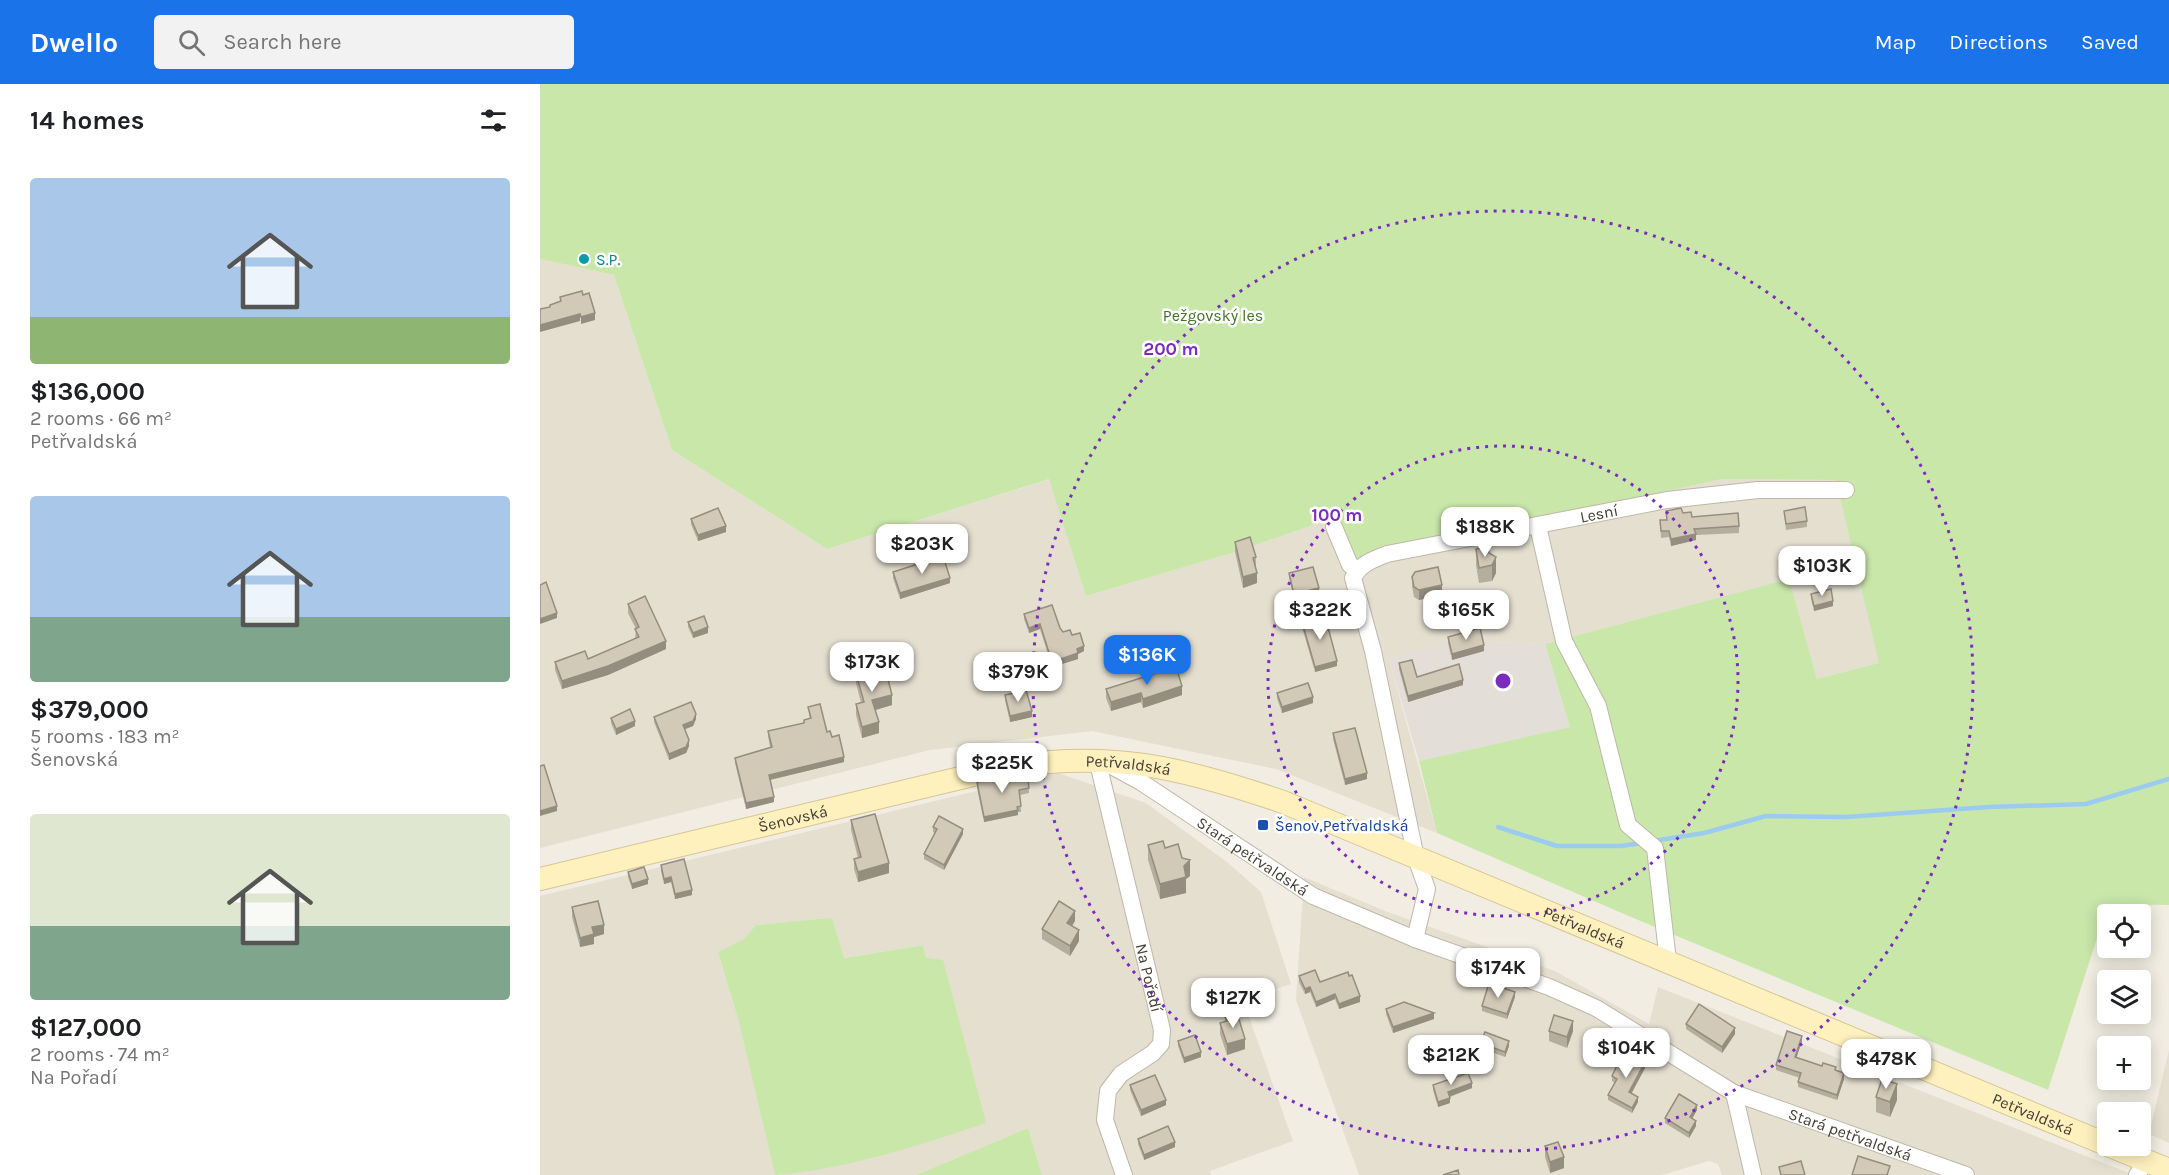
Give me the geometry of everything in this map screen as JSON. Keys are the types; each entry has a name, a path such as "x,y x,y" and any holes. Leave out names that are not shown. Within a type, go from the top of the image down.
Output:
{"main road":[{"name":"Petřvaldská","path":"1046,761 1097,759 1149,764 1244,789 1668,961 2097,1140"},
{"name":"Šenovská","path":"540,879 965,776 1046,761"},
{"name":"Petřvaldská","path":"2124,1156 2141,1168 2169,1170"}],"street":[{"name":"Lesní","path":"1357,569 1387,555 1667,500 1758,490 1846,490"},
{"path":"1538,526 1564,641 1598,706 1628,825 1655,848 1668,961"},
{"path":"1334,527 1350,565 1357,569 1353,579 1373,651 1416,858 1427,889 1415,939"},
{"name":"Stará petřvaldská","path":"1097,759 1141,782 1313,896 1415,939 1549,987 1596,1008 1734,1093 1966,1175"},
{"name":"Na Pořadí","path":"1097,759 1162,1030 1161,1044 1153,1053 1121,1074 1108,1091 1105,1120 1124,1175"},
{"path":"1734,1093 1753,1175"}],"shaded area":[{"path":"540,259 614,275 672,450 827,549 1050,479 1086,596 1235,552 1339,516 1357,559 1722,479 1836,480 1880,663 1817,679 1789,580 1545,644 1487,642 1389,659 1437,833 1276,769 1092,731 930,750 540,848"},
{"path":"1483,632 1487,642 1545,644 1570,727 1419,761 1389,659"},
{"path":"1055,772 1146,803 1227,862 1261,892 1291,984 1243,1000 1293,1141 1210,1171 1211,1175 1042,1175 1028,1128 916,1175 778,1175 867,1159 915,1146 935,961 926,958 923,945 843,958 832,919 756,925 745,939 718,952 738,1019 775,1175 540,1175 540,896"},
{"path":"1304,877 1385,911 1555,971 1649,1024 1658,987 2134,1175 1722,1175 1718,1164 1709,1161 1662,1175 1359,1175 1296,1000"},
{"path":"2169,1050 2169,1143 2151,1135 2151,1126"}],"green space":[{"name":"Pežgovský les","path":"540,84 2169,84 2169,905 2097,904 2097,938 2048,1090 1631,917 1437,833 1419,761 1570,727 1545,644 1789,579 1817,679 1879,663 1836,480 1722,479 1357,559 1339,516 1235,552 1086,596 1049,479 827,549 672,450 614,275 540,259"},
{"path":"832,918 844,958 923,945 926,958 943,960 986,1123 855,1162 775,1175 738,1019 718,952 744,939 756,925"},
{"path":"1028,1128 1042,1175 916,1175"}],"building":[{"path":"582,291 583,295 589,293 595,313 581,317 580,314 540,325 540,309 561,301 560,297"},
{"path":"1805,507 1807,521 1786,524 1784,511"},
{"path":"718,508 726,526 698,535 691,519"},
{"path":"1681,508 1683,513 1691,512 1692,517 1738,513 1739,526 1694,529 1696,534 1671,539 1669,531 1661,531 1660,520 1667,520 1666,511"},
{"path":"1250,537 1256,557 1253,558 1257,573 1243,577 1235,542"},
{"path":"1488,547 1489,553 1496,557 1492,565 1479,568 1476,549"},
{"path":"943,556 950,578 900,593 893,572"},
{"path":"1313,567 1319,588 1294,594 1289,573"},
{"path":"1438,567 1442,585 1419,590 1414,587 1412,577 1415,572"},
{"path":"546,582 557,613 540,619 540,585"},
{"path":"1831,589 1833,601 1814,606 1811,594"},
{"path":"645,596 666,641 608,666 562,681 555,662 585,651 588,659 639,637 635,629 639,627 628,604"},
{"path":"1052,605 1063,632 1070,630 1072,635 1080,633 1084,646 1077,649 1078,653 1052,662 1040,624 1029,628 1024,614"},
{"path":"704,616 708,627 693,633 688,622"},
{"path":"1325,616 1337,661 1315,667 1302,622"},
{"path":"1480,628 1484,645 1452,654 1448,637"},
{"path":"1412,660 1417,677 1459,664 1463,680 1408,696 1399,663"},
{"path":"884,664 892,695 872,700 879,722 862,727 856,704 864,702 856,673"},
{"path":"1176,667 1182,686 1143,699 1141,693 1111,702 1106,689"},
{"path":"1308,683 1313,697 1282,707 1277,693"},
{"path":"1026,690 1032,711 1010,716 1005,695"},
{"path":"691,702 696,714 693,721 683,725 689,740 686,747 669,754 654,717"},
{"path":"820,704 827,732 830,731 832,737 839,735 844,757 769,775 774,797 746,803 735,758 772,747 768,731 804,723 804,720 811,718 808,707"},
{"path":"630,709 635,721 616,729 611,718"},
{"path":"1355,728 1367,773 1345,779 1333,733"},
{"path":"544,765 557,806 540,811 540,766"},
{"path":"1027,773 1029,788 1019,790 1021,806 1017,807 1018,810 984,817 977,782"},
{"path":"875,814 889,863 858,872 854,859 861,857 851,820"},
{"path":"939,816 963,829 944,865 924,854 937,829 933,827"},
{"path":"1163,841 1165,848 1178,844 1182,858 1190,860 1184,866 1186,877 1160,884 1148,845"},
{"path":"684,859 692,890 675,894 671,877 664,879 661,865"},
{"path":"644,867 648,879 632,884 628,872"},
{"path":"598,901 604,925 592,927 594,934 580,938 572,907"},
{"path":"1059,901 1075,911 1067,923 1079,930 1070,946 1042,929"},
{"path":"1315,970 1320,982 1348,972 1349,976 1352,975 1360,996 1339,1004 1335,994 1316,1002 1310,987 1305,989 1299,976"},
{"path":"1489,983 1515,992 1507,1014 1482,1006"},
{"path":"1404,1002 1434,1013 1393,1027 1386,1009"},
{"path":"1699,1004 1735,1028 1722,1047 1686,1024"},
{"path":"1237,1013 1245,1039 1227,1044 1220,1023 1227,1021 1225,1017"},
{"path":"1554,1015 1573,1021 1567,1037 1549,1031"},
{"path":"1787,1031 1802,1036 1795,1057 1822,1066 1823,1063 1836,1067 1835,1070 1844,1073 1837,1095 1798,1082 1801,1073 1776,1065"},
{"path":"1485,1032 1509,1041 1505,1052 1480,1043"},
{"path":"1195,1035 1201,1052 1184,1058 1178,1041"},
{"path":"1624,1051 1645,1062 1629,1092 1638,1097 1632,1108 1608,1095 1617,1079 1612,1076"},
{"path":"1468,1073 1472,1083 1448,1092 1450,1098 1438,1102 1433,1085"},
{"path":"1155,1075 1166,1100 1141,1110 1130,1085"},
{"path":"1882,1079 1897,1084 1890,1102 1876,1097"},
{"path":"1679,1094 1697,1105 1690,1117 1696,1121 1689,1133 1665,1118"},
{"path":"1168,1126 1175,1142 1144,1155 1138,1139"},
{"path":"1558,1142 1564,1157 1550,1162 1545,1146"},
{"path":"1858,1156 1890,1166 1887,1175 1852,1175"},
{"path":"1801,1161 1805,1175 1781,1175 1779,1167"},
{"path":"1458,1170 1459,1175 1443,1175"}],"waterway":[{"path":"1653,841 1704,833 1766,816 1846,817 1989,807 2086,804 2169,779"},
{"path":"1498,827 1557,846 1621,846 1642,843"}],"place":[{"name":"S.P.","path":"584,259"},
{"name":"Šenov,Petřvaldská","path":"1263,825"}]}
